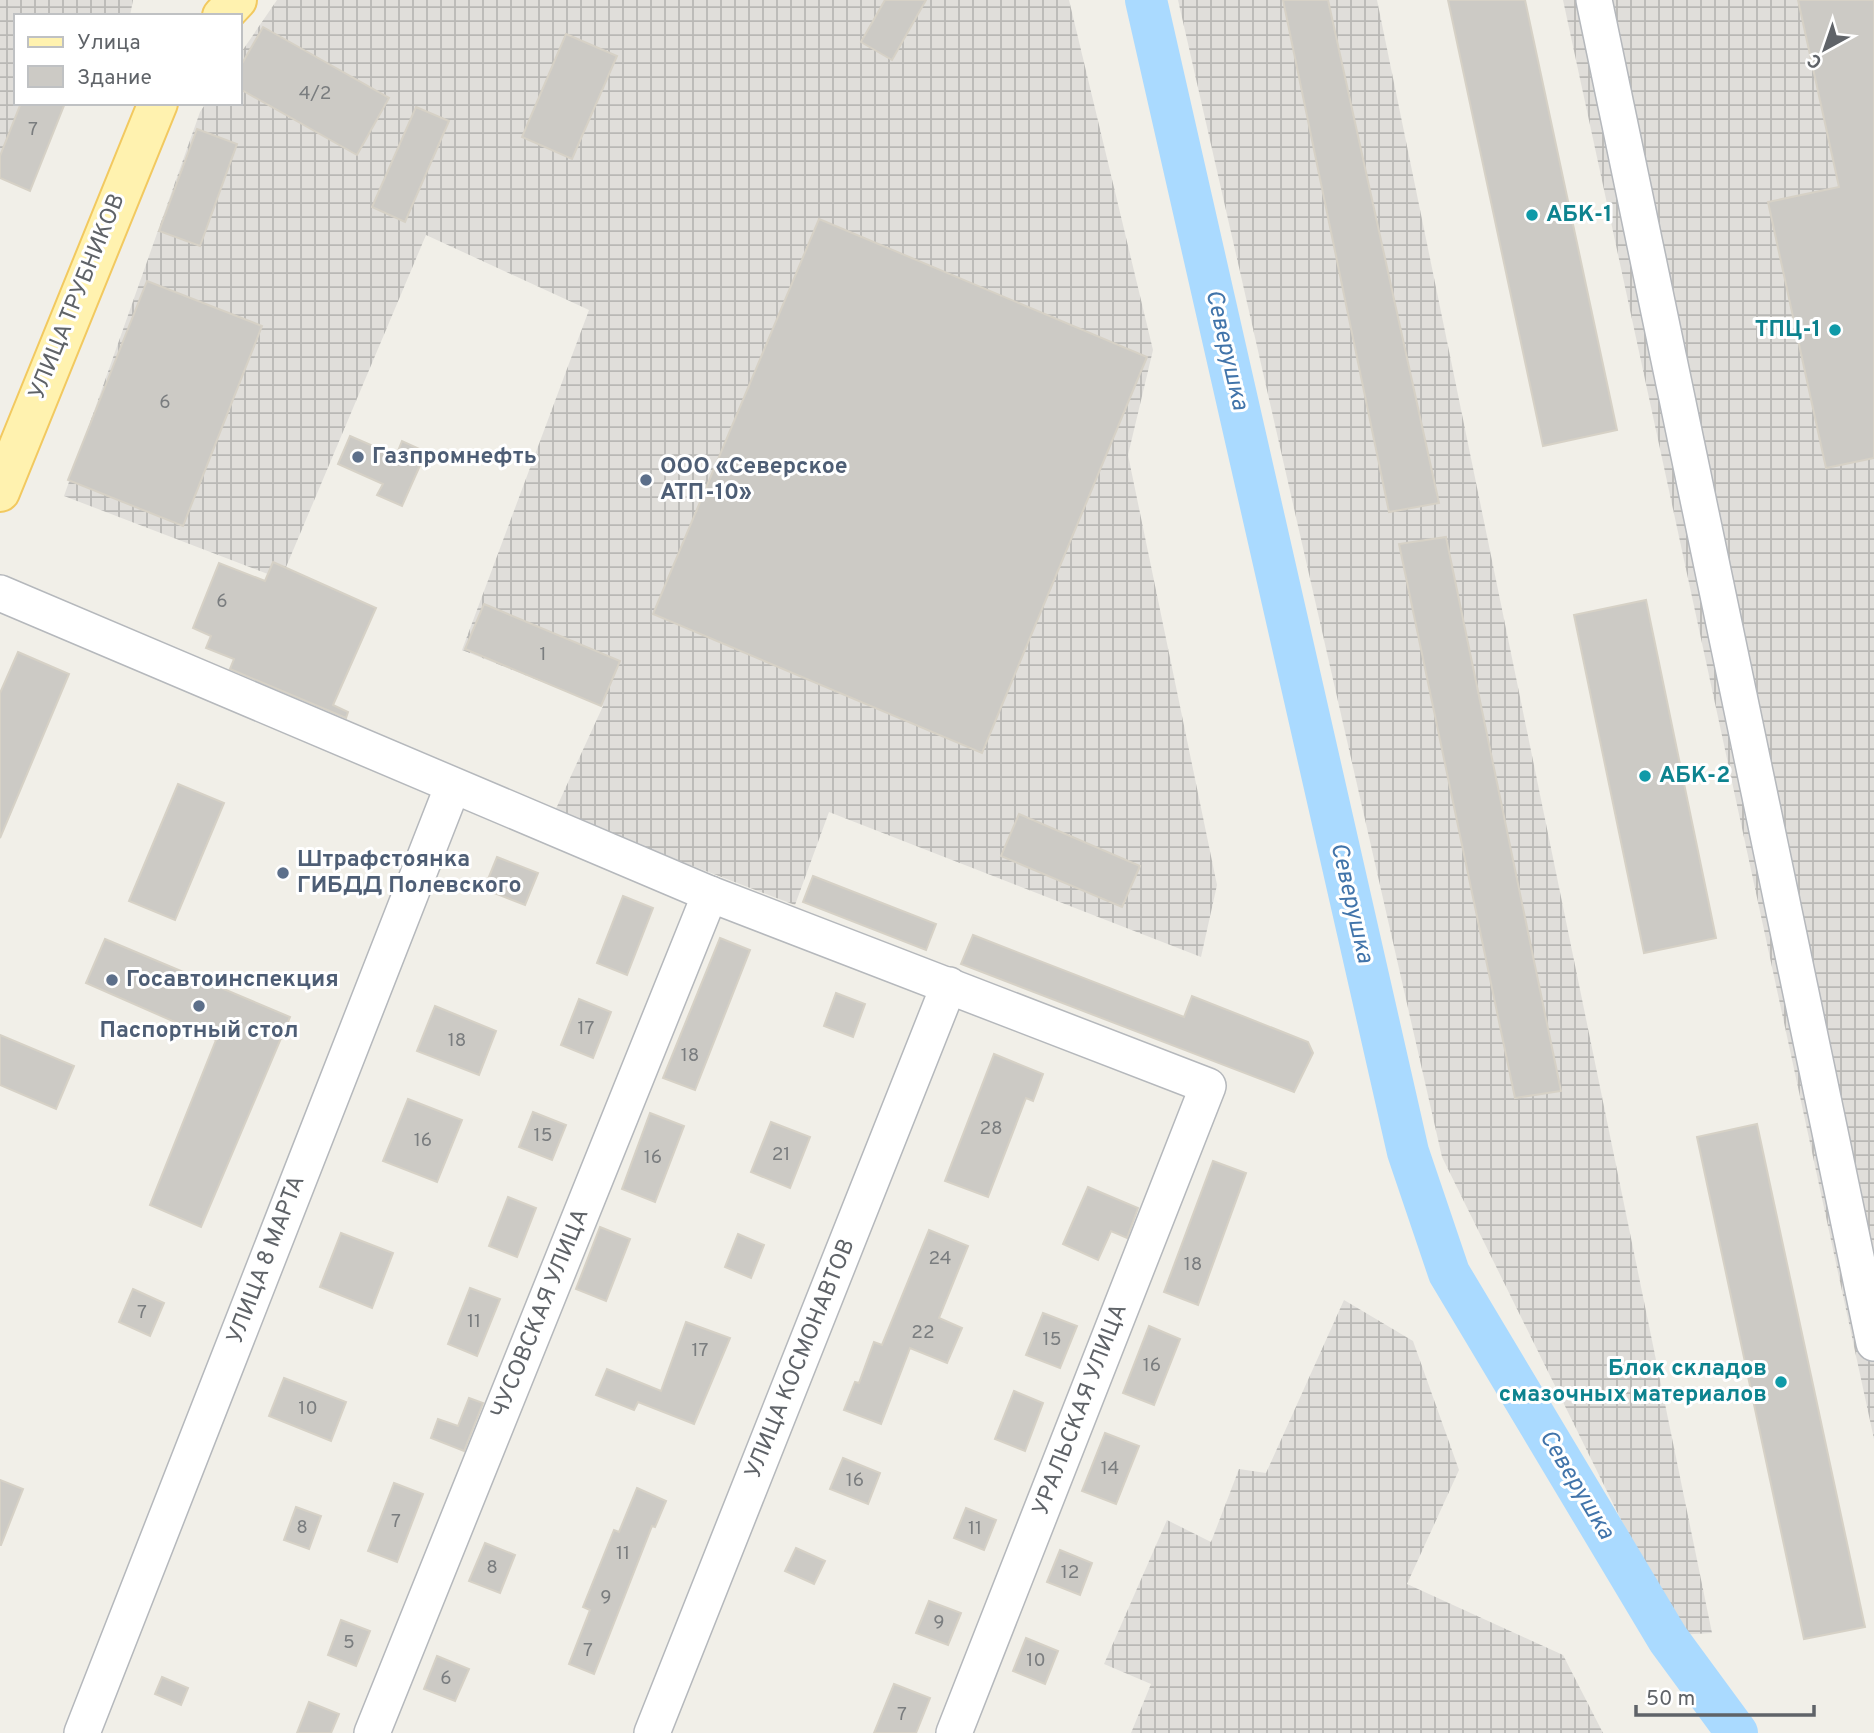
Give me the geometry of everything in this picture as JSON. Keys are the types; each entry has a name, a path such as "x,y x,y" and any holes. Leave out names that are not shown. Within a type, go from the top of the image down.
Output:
{"main road":[{"path":"224,14 237,0"},
{"name":"УЛИЦА ТРУБНИКОВ","path":"0,492 157,105"}],"street":[{"path":"1594,0 1874,1343"},
{"path":"0,593 452,788 710,894 949,985"},
{"name":"УЛИЦА 8 МАРТА","path":"82,1733 452,788"},
{"name":"ЧУСОВСКАЯ УЛИЦА","path":"372,1733 710,894"},
{"name":"УРАЛЬСКАЯ УЛИЦА","path":"949,985 1208,1086 954,1733"},
{"name":"УЛИЦА КОСМОНАВТОВ","path":"652,1733 949,985"}],"shaded area":[{"path":"0,0 133,0 130,14 14,14 14,105 43,105 0,175"},
{"path":"277,0 1069,0 1153,350 1128,455 1217,885 1201,957 829,812 795,905 554,813 603,706 462,650 589,310 426,235 281,579 64,496 200,112 205,105 242,105 242,51"},
{"path":"1178,0 1377,0 1712,1633 1678,1635 1442,1157"},
{"path":"1563,0 1874,0 1874,1439"},
{"path":"1344,1300 1413,1341 1459,1470 1407,1584 1563,1655 1603,1733 1131,1733 1151,1684 1104,1664 1167,1520 1211,1542 1239,1469 1266,1473"}],"building":[{"path":"885,0 926,0 892,60 861,42"},
{"path":"1283,0 1328,0 1439,503 1389,512"},
{"name":"АБК-1","path":"1448,0 1525,0 1617,430 1543,446"},
{"name":"ТПЦ-1","path":"1798,0 1874,0 1874,458 1826,468 1768,202 1839,187"},
{"path":"263,27 389,98 357,155 242,90 242,64"},
{"path":"566,34 617,56 572,159 522,137"},
{"path":"20,105 64,105 30,191 0,178 0,156"},
{"path":"416,107 449,121 405,222 372,207"},
{"path":"197,129 237,144 200,246 159,231"},
{"path":"819,219 1147,357 982,753 653,614"},
{"path":"147,281 262,326 183,526 68,480"},
{"path":"350,436 396,456 402,441 426,452 402,506 377,495 383,484 338,464"},
{"path":"1446,537 1561,1091 1515,1098 1399,544"},
{"path":"273,562 376,608 333,705 348,712 346,718 230,669 234,659 206,648 211,636 193,628 219,563 265,581"},
{"name":"АБК-2","path":"1646,600 1716,938 1644,953 1574,615"},
{"path":"484,604 620,661 601,706 465,649"},
{"path":"18,652 69,674 0,838 0,693"},
{"path":"178,784 224,803 175,920 129,901"},
{"path":"1019,814 1140,866 1122,907 1001,856"},
{"path":"497,857 538,873 525,905 484,889"},
{"path":"813,876 936,924 926,950 803,902"},
{"path":"623,896 653,908 627,975 597,963"},
{"path":"973,935 1184,1017 1192,996 1308,1042 1313,1053 1294,1092 961,964"},
{"path":"720,938 750,950 695,1090 663,1078"},
{"path":"105,939 290,1017 201,1227 150,1205 216,1040 86,983"},
{"path":"836,993 865,1004 853,1037 824,1026"},
{"path":"579,999 611,1012 593,1058 561,1045"},
{"path":"435,1006 496,1031 479,1075 417,1051"},
{"path":"0,1035 74,1066 56,1109 0,1085"},
{"path":"994,1054 1043,1074 1033,1101 1026,1098 988,1197 945,1181"},
{"path":"408,1099 462,1120 437,1182 383,1161"},
{"path":"533,1112 566,1125 552,1160 519,1147"},
{"path":"650,1113 684,1126 655,1202 622,1189"},
{"path":"771,1122 810,1137 790,1188 751,1172"},
{"name":"Блок складов смазочных материалов","path":"1757,1124 1865,1627 1804,1639 1697,1137"},
{"path":"1213,1161 1246,1173 1198,1305 1164,1292"},
{"path":"1088,1187 1138,1208 1127,1238 1111,1231 1098,1260 1063,1244"},
{"path":"508,1197 536,1208 517,1257 489,1246"},
{"path":"600,1227 630,1239 606,1301 576,1289"},
{"path":"929,1230 968,1246 939,1318 962,1328 947,1363 910,1348 881,1424 844,1410 855,1382 859,1383 874,1342 882,1345"},
{"path":"341,1233 393,1253 372,1308 320,1287"},
{"path":"738,1234 764,1245 751,1278 725,1267"},
{"path":"470,1288 500,1299 477,1356 448,1344"},
{"path":"133,1289 164,1303 150,1336 119,1322"},
{"path":"1043,1313 1077,1326 1060,1368 1026,1355"},
{"path":"686,1322 730,1338 694,1424 638,1402 634,1410 596,1395 607,1369 661,1391"},
{"path":"1149,1326 1180,1339 1154,1405 1123,1393"},
{"path":"284,1378 346,1402 331,1441 269,1416"},
{"path":"1014,1391 1043,1403 1025,1451 995,1439"},
{"path":"469,1398 483,1403 464,1451 431,1438 438,1419 458,1426"},
{"path":"1105,1433 1139,1446 1116,1504 1082,1491"},
{"path":"843,1458 880,1473 868,1504 830,1489"},
{"path":"0,1480 23,1489 1,1545 0,1545"},
{"path":"394,1483 423,1494 397,1562 368,1551"},
{"path":"637,1488 666,1501 655,1527 652,1526 594,1674 569,1664 590,1610 583,1607 614,1530 619,1532"},
{"path":"296,1507 321,1516 309,1549 284,1540"},
{"path":"966,1508 996,1520 984,1550 954,1538"},
{"path":"485,1543 515,1555 500,1593 469,1581"},
{"path":"796,1548 825,1561 814,1584 785,1571"},
{"path":"1060,1550 1092,1563 1080,1595 1047,1582"},
{"path":"929,1601 961,1613 948,1645 916,1633"},
{"path":"341,1620 370,1631 356,1666 328,1655"},
{"path":"1026,1638 1058,1651 1045,1684 1013,1671"},
{"path":"437,1656 469,1669 455,1701 424,1689"},
{"path":"162,1677 188,1688 181,1705 155,1694"},
{"path":"894,1684 930,1698 916,1733 874,1733"},
{"path":"309,1702 339,1714 331,1733 297,1733"}],"waterway":[{"name":"Северушка","path":"1146,0 1408,1152 1449,1273 1668,1639 1737,1733"}],"place":[{"name":"АБК-1","path":"1532,215"},
{"name":"ТПЦ-1","path":"1835,330"},
{"name":"Газпромнефть","path":"358,457"},
{"name":"ООО «Северское АТП-10»","path":"646,480"},
{"name":"АБК-2","path":"1645,776"},
{"name":"Штрафстоянка ГИБДД Полевского","path":"283,873"},
{"name":"Госавтоинспекция","path":"112,980"},
{"name":"Паспортный стол","path":"199,1006"},
{"name":"Блок складов смазочных материалов","path":"1781,1382"}]}
